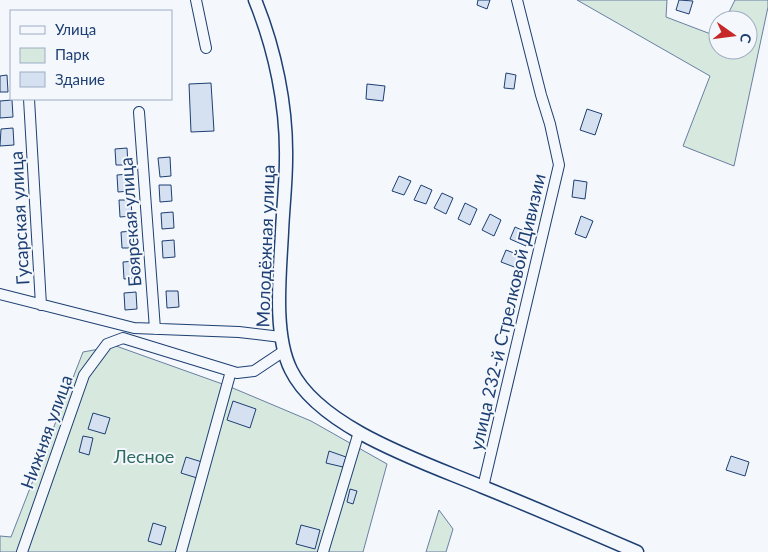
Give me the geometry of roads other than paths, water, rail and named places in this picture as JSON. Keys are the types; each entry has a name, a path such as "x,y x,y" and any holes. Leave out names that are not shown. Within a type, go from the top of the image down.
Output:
{"main road":[{"name":"Молодёжная улица","path":"255,0 266,27 282,92 286,157 281,264 281,337 284,351 299,383 328,413 359,432 424,464 637,552"}],"street":[{"path":"196,0 206,48"},
{"name":"улица 232-й Стрелковой Дивизии","path":"483,487 559,165 517,0"},
{"name":"Гусарская улица","path":"29,100 42,305"},
{"name":"Боярская улица","path":"139,112 155,329"},
{"path":"0,294 134,328 239,332 281,337"},
{"name":"Нижняя улица","path":"22,552 84,375 107,344 123,338 231,371"},
{"path":"181,552 231,371 237,373 254,370 284,351"},
{"path":"323,552 359,432"}],"park label":[{"name":"Лесное","path":"144,457"}]}
